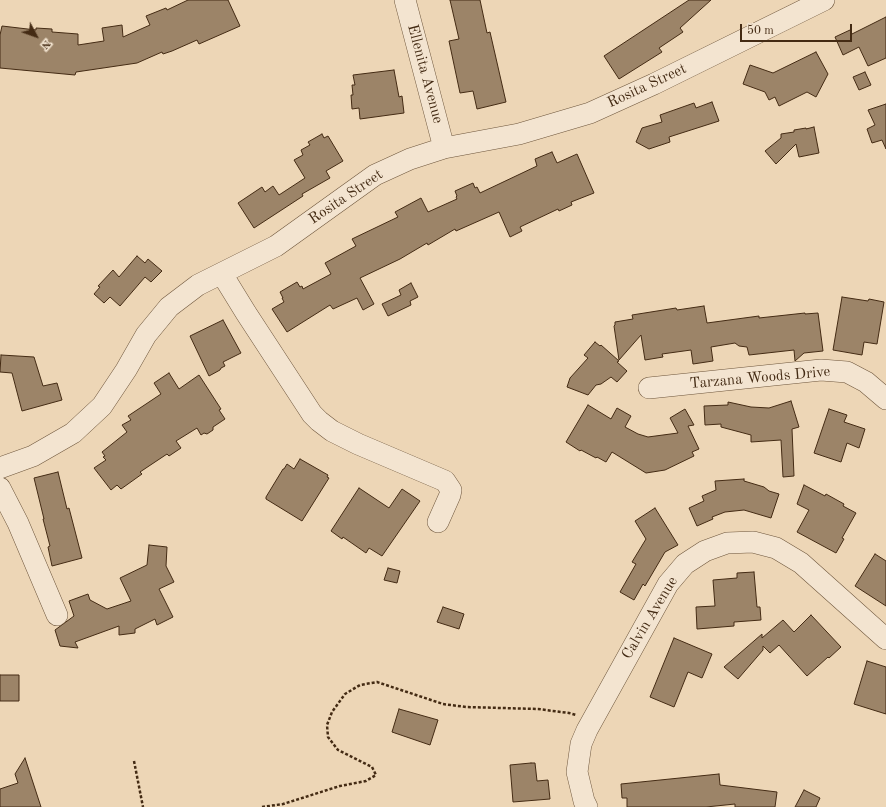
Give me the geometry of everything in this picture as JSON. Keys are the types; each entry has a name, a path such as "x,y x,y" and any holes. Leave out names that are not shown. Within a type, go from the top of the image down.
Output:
{"street":[{"name":"Ellenita Avenue","path":"405,0 444,148"},
{"name":"Rosita Street","path":"0,468 33,456 73,433 102,406 126,370 146,335 169,307 198,285 276,246 375,174 410,159 444,148 519,134 590,113 654,84 824,0"},
{"path":"222,274 308,407 319,421 332,431 358,444 445,481 450,490 450,495 438,522"},
{"name":"Tarzana Woods Drive","path":"649,388 821,370 847,372 866,382 886,399"},
{"path":"0,488 18,523 57,615"},
{"name":"Calvin Avenue","path":"587,807 584,801 577,772 581,744 591,722 668,584 686,564 705,551 727,543 753,542 776,548 801,563 886,639"}],"path":[{"path":"262,807 283,804 340,786 366,781 376,775 372,767 338,750 328,737 327,726 332,712 345,694 360,685 377,682 444,704 466,707 538,709 569,713 591,722"},
{"path":"134,761 143,807"}],"building":[{"path":"188,0 228,0 240,26 199,44 197,40 172,51 163,54 162,52 137,63 76,72 75,75 0,68 0,35 2,26 36,30 36,28 52,29 52,32 78,34 78,45 104,41 102,28 122,25 123,37 150,25 146,16 166,8 167,10"},
{"path":"450,0 480,0 487,33 490,32 506,102 477,109 473,91 460,93 449,41 459,39"},
{"path":"689,0 711,0 680,28 683,32 659,48 662,52 619,79 604,56"},
{"path":"886,17 886,58 868,66 859,47 843,55 835,37 850,30 852,34"},
{"path":"816,52 828,74 816,97 807,92 779,106 775,97 769,100 765,92 743,84 750,65 773,73"},
{"path":"394,70 399,97 402,96 404,113 360,119 359,108 352,109 352,85 355,85 353,75"},
{"path":"865,72 871,85 859,90 853,77"},
{"path":"712,102 719,121 669,137 670,142 649,149 636,142 642,128 662,122 660,115 694,103 696,108"},
{"path":"886,104 886,149 882,140 872,143 867,129 875,125 868,110"},
{"path":"814,127 819,153 799,157 796,144 776,164 765,151 781,138 781,134 794,132 794,130"},
{"path":"322,134 324,138 328,136 343,161 326,171 330,178 302,194 303,196 254,228 238,203 262,187 265,192 273,186 279,195 305,178 294,160 303,155 301,150 310,145 308,142"},
{"path":"552,152 557,163 577,154 594,193 571,202 572,205 559,211 558,209 520,227 522,231 510,237 499,212 456,231 455,229 428,245 427,243 400,259 360,278 374,304 363,310 357,298 333,309 330,305 287,332 272,309 284,302 280,292 297,282 303,289 331,274 325,263 356,246 352,239 398,217 395,212 421,198 428,212 457,199 455,191 473,183 475,188 477,187 480,193 537,166 535,159"},
{"path":"137,256 145,263 148,259 162,271 151,282 145,277 120,306 110,297 104,303 94,294 100,287 98,286 113,270 119,277"},
{"path":"411,283 418,297 410,301 411,305 388,316 382,304 401,295 399,290"},
{"path":"842,297 868,301 869,299 884,302 877,344 864,342 862,355 833,350"},
{"path":"704,306 707,323 759,316 759,318 818,313 823,351 804,353 795,361 794,350 749,355 747,347 739,346 735,343 711,347 713,361 693,364 691,350 662,354 663,357 645,360 641,335 619,360 614,326 615,322 633,319 632,315 676,308 677,310"},
{"path":"223,320 241,353 223,362 225,366 209,376 190,336"},
{"path":"595,342 600,346 601,345 619,361 617,362 627,371 617,382 611,377 601,384 596,385 588,395 567,387 570,378 588,358 584,355"},
{"path":"1,355 34,357 43,386 57,383 62,400 22,411 12,373 0,372"},
{"path":"169,373 179,389 199,375 221,409 219,410 225,419 213,427 213,430 207,434 204,433 201,435 197,428 176,441 181,448 169,456 167,454 140,472 142,474 121,489 117,485 111,490 94,468 106,460 103,457 105,456 102,452 127,432 122,425 131,420 128,416 161,394 154,383"},
{"path":"791,401 799,427 792,429 794,476 783,477 781,440 751,442 751,435 721,427 721,424 705,425 704,406 728,405 728,402 751,407 769,408"},
{"path":"588,405 611,419 617,408 631,416 625,427 638,434 648,437 678,433 670,418 685,409 694,425 688,426 699,449 692,452 694,456 665,470 646,473 612,452 606,462 581,450 580,451 566,442"},
{"path":"829,409 847,415 844,422 865,429 859,448 847,443 841,462 814,453"},
{"path":"300,459 328,475 327,477 329,478 302,521 266,499 287,464 294,469"},
{"path":"58,472 67,509 69,508 82,558 52,566 48,547 50,546 34,478"},
{"path":"744,479 744,481 764,487 769,491 779,494 771,518 744,510 725,512 712,517 713,519 697,526 689,508 704,501 702,496 716,490 715,481"},
{"path":"804,485 825,496 826,494 856,513 842,538 844,539 836,553 797,532 809,510 797,504"},
{"path":"359,488 389,508 402,489 420,501 382,556 369,548 366,553 343,537 342,539 331,531"},
{"path":"655,508 678,545 665,552 645,586 643,584 634,600 620,592 636,564 632,562 646,539 635,521"},
{"path":"149,545 167,547 166,566 174,582 159,589 173,617 157,625 155,619 135,629 135,633 119,635 119,626 75,642 78,648 60,646 55,630 74,616 69,601 88,594 90,600 107,609 131,601 120,578 147,565"},
{"path":"875,554 886,561 886,606 855,586"},
{"path":"388,568 400,571 397,583 384,580"},
{"path":"754,572 757,607 760,607 761,620 734,622 734,626 697,629 696,607 715,606 713,580 737,578 737,573"},
{"path":"443,607 464,614 459,629 437,622"},
{"path":"811,615 841,647 807,676 779,645 770,653 763,646 763,650 738,679 724,667 762,634 762,638 783,620 794,632"},
{"path":"674,638 712,654 702,678 688,672 674,707 650,697"},
{"path":"867,661 886,667 886,714 854,704"},
{"path":"0,675 19,675 19,701 0,701"},
{"path":"399,709 438,720 430,745 392,732"},
{"path":"25,758 41,807 0,807 0,789 18,783 15,774"},
{"path":"535,763 537,781 548,780 550,799 513,802 510,765"},
{"path":"719,774 720,785 777,792 775,807 735,807 735,804 706,807 627,807 627,798 622,798 621,784"},
{"path":"804,790 820,798 816,807 795,807"}]}
